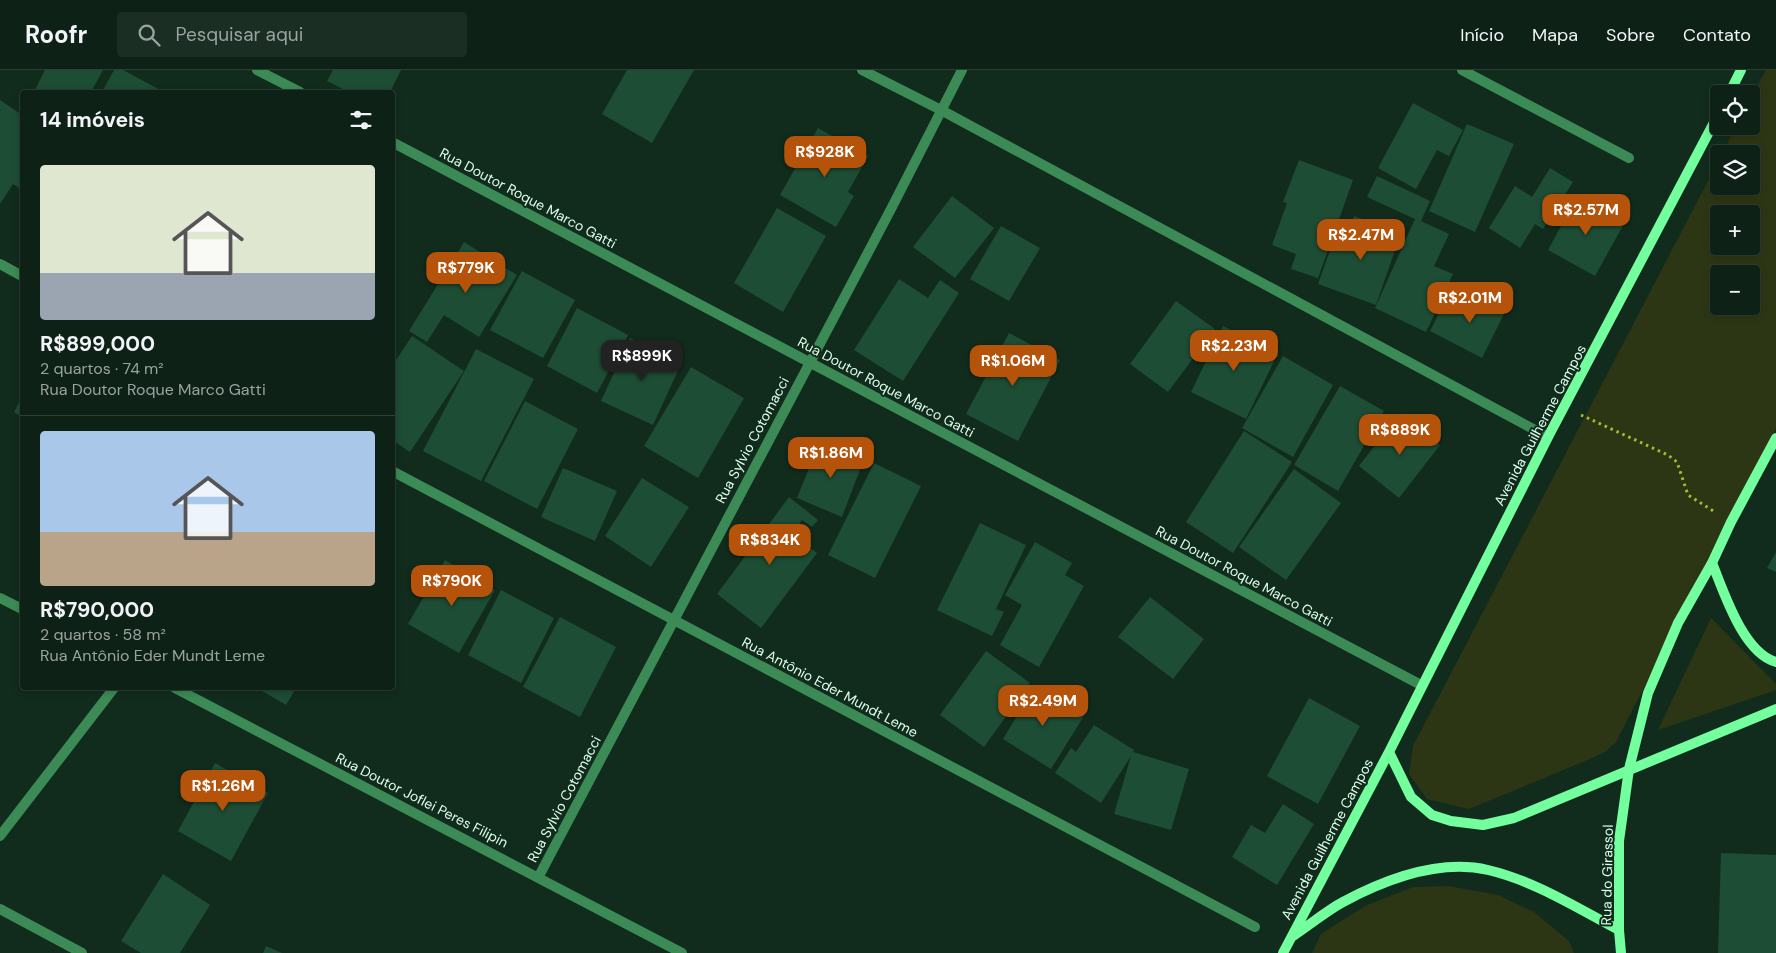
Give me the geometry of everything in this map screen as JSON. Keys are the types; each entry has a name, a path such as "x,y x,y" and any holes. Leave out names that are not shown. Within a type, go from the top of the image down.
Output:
{"main road":[{"path":"1734,85 1741,70"},
{"name":"Avenida Guilherme Campos","path":"1283,953 1388,752 1548,437 1710,129"},
{"path":"1629,769 1648,693 1678,623 1712,564 1731,522 1776,438"},
{"path":"1712,564 1734,617 1750,644 1771,661 1776,662"},
{"name":"Avenida Guilherme Campos","path":"1388,752 1411,797 1432,815 1451,821 1483,825 1514,818 1776,709"},
{"name":"Rua do Girassol","path":"1621,953 1619,930 1619,841 1629,769"},
{"name":"Avenida Guilherme Campos","path":"1290,938 1343,902 1387,883 1429,869 1459,866 1488,870 1535,886 1619,930"}],"street":[{"path":"257,70 296,90"},
{"path":"862,70 941,110 1548,437"},
{"name":"Rua Sylvio Cotomacci","path":"539,876 891,209 962,70"},
{"path":"1462,70 1629,158"},
{"name":"Rua Doutor Roque Marco Gatti","path":"395,144 1421,685"},
{"path":"0,264 20,275"},
{"name":"Rua Antônio Eder Mundt Leme","path":"395,473 1255,928"},
{"path":"0,598 20,608"},
{"path":"0,836 112,690"},
{"name":"Rua Doutor Joflei Peres Filipin","path":"179,690 539,876 682,953"},
{"path":"0,909 82,953"}],"path":[{"path":"1564,408 1668,455 1677,462 1688,495 1731,522"}],"green space":[{"path":"1766,70 1776,70 1776,429 1616,742 1605,752 1469,809 1427,799 1409,774 1413,746 1710,177 1710,195 1760,195 1760,145 1726,145 1732,135 1760,135 1760,85 1758,85"},
{"path":"1711,618 1776,684 1776,690 1658,730"},
{"path":"1448,886 1498,895 1534,912 1569,941 1574,953 1312,953 1321,934 1365,906 1413,887"}],"building":[{"path":"45,70 103,70 92,90 35,90"},
{"path":"114,70 123,70 160,90 103,90"},
{"path":"333,70 401,70 391,90 345,90 327,81"},
{"path":"627,70 694,70 652,143 602,114"},
{"path":"0,100 20,114 20,189 13,184 0,204"},
{"path":"1413,103 1463,130 1449,156 1437,150 1416,189 1378,168"},
{"path":"1467,124 1514,144 1475,232 1429,211"},
{"path":"818,128 868,156 848,192 854,196 836,227 780,195"},
{"path":"1299,160 1353,180 1318,278 1291,269 1296,254 1272,245 1287,203 1283,202"},
{"path":"1550,168 1573,182 1543,229 1535,224 1520,248 1489,228 1515,186 1532,197"},
{"path":"1377,176 1430,201 1421,221 1449,234 1434,266 1453,274 1426,332 1375,308 1415,219 1367,197"},
{"path":"1578,195 1625,222 1595,276 1548,250"},
{"path":"952,196 994,228 955,278 913,247"},
{"path":"777,208 826,236 783,312 734,283"},
{"path":"1354,216 1401,233 1376,305 1318,284 1332,245 1342,248"},
{"path":"1001,226 1040,248 1009,301 970,279"},
{"path":"464,242 517,275 479,337 444,315 427,342 409,331"},
{"path":"522,271 575,300 543,358 490,330"},
{"path":"899,279 928,298 940,280 959,293 903,381 854,350"},
{"path":"1467,290 1506,310 1482,358 1430,331 1443,305 1457,312"},
{"path":"1176,301 1215,329 1168,392 1130,364"},
{"path":"577,308 628,335 597,393 547,366"},
{"path":"1223,326 1278,353 1246,419 1191,392"},
{"path":"1009,333 1060,360 1018,441 966,414"},
{"path":"412,336 464,371 410,452 395,442 395,362"},
{"path":"630,338 682,362 653,425 601,401"},
{"path":"476,349 534,379 481,481 423,451"},
{"path":"1283,356 1333,385 1293,457 1242,428"},
{"path":"691,367 744,398 698,478 644,446"},
{"path":"1340,386 1384,411 1338,491 1294,465"},
{"path":"20,401 20,416 14,412"},
{"path":"525,401 578,429 537,509 484,481"},
{"path":"1400,413 1440,445 1399,498 1359,466"},
{"path":"1244,431 1292,462 1233,553 1186,522"},
{"path":"820,441 864,459 842,517 797,498"},
{"path":"874,463 921,486 875,578 828,555"},
{"path":"563,468 617,491 595,541 541,517"},
{"path":"1294,469 1341,503 1286,580 1239,547"},
{"path":"642,478 689,507 651,567 605,536"},
{"path":"789,497 818,520 812,527 802,520 792,534 817,553 761,628 717,594"},
{"path":"980,523 1026,545 996,609 1004,612 992,636 937,610"},
{"path":"1035,542 1072,563 1065,575 1084,586 1039,667 1000,645 1022,605 1005,595"},
{"path":"1776,552 1776,572 1767,568"},
{"path":"445,560 495,590 459,653 408,624"},
{"path":"501,590 554,618 521,683 468,655"},
{"path":"1150,597 1204,639 1173,679 1118,637"},
{"path":"560,617 616,647 580,717 523,687"},
{"path":"986,651 1030,683 984,747 940,715"},
{"path":"1035,686 1084,716 1051,769 1003,739"},
{"path":"260,690 295,690 286,705"},
{"path":"1309,698 1360,726 1318,804 1267,776"},
{"path":"1094,725 1134,750 1133,752 1189,769 1171,830 1114,814 1131,756 1101,803 1055,773 1071,748 1076,752"},
{"path":"215,763 268,793 231,861 178,831"},
{"path":"1283,804 1314,824 1277,885 1232,857 1251,825 1265,833"},
{"path":"1721,853 1776,855 1776,953 1718,953"},
{"path":"163,874 210,905 180,953 141,953 121,941"},
{"path":"266,946 282,953 263,953"}]}
